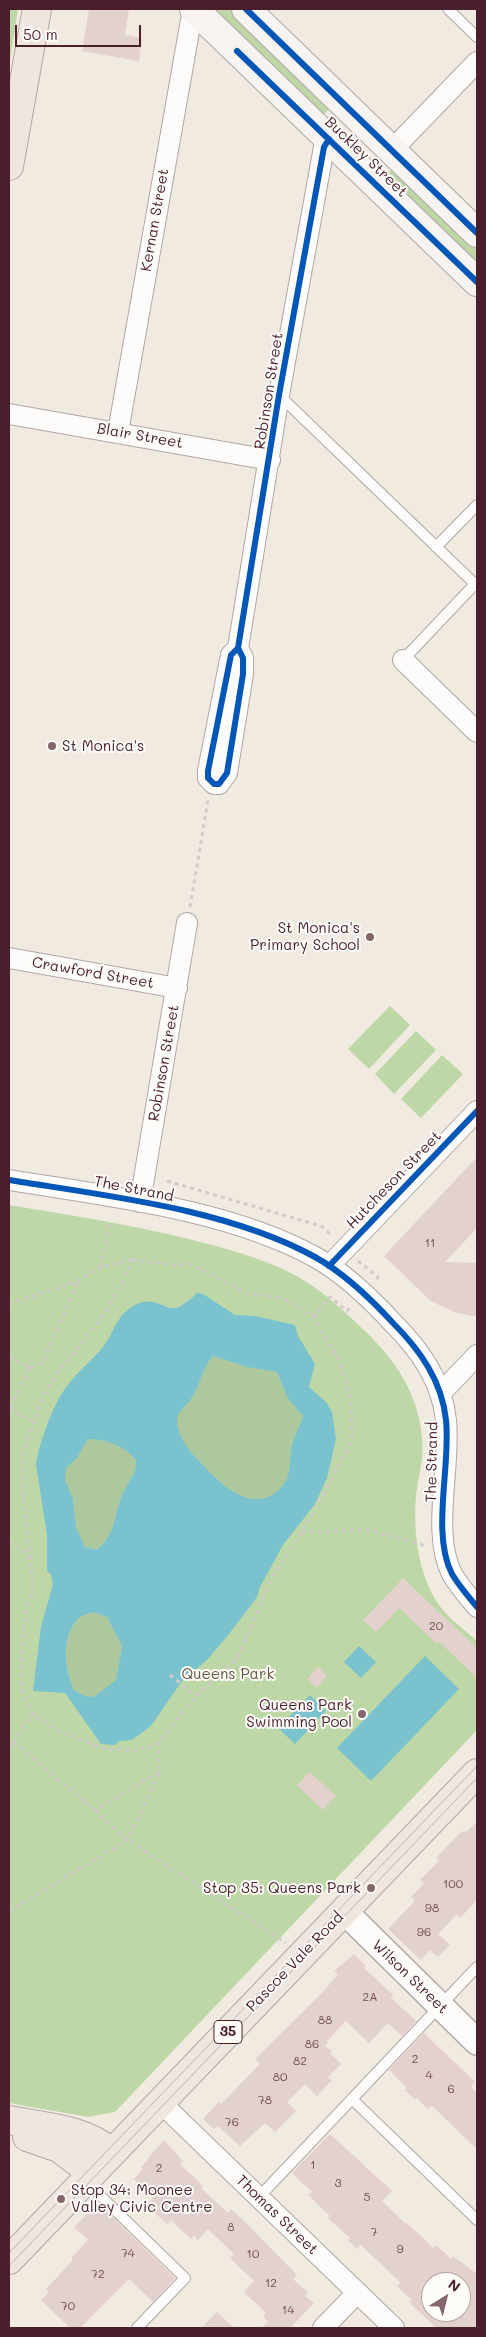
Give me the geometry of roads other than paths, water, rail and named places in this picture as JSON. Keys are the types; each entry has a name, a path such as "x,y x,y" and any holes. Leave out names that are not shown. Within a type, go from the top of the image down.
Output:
{"main road":[{"path":"9,166 37,9"},
{"name":"Buckley Street","path":"194,9 477,282"},
{"name":"Buckley Street","path":"246,9 477,233"},
{"path":"329,139 353,113"},
{"path":"367,176 392,150"},
{"name":"Pascoe Vale Road","path":"9,2260 477,1773"},
{"path":"9,2120 85,2134 103,2144 112,2153"},
{"path":"9,2134 49,2143 69,2154 89,2177"}],"street":[{"name":"Kernan Street","path":"118,432 194,9"},
{"path":"392,150 477,62"},
{"name":"Robinson Street","path":"210,782 219,784 227,772 242,674 243,658 238,648 270,460 279,395 324,147 329,139"},
{"name":"Blair Street","path":"9,414 270,460"},
{"path":"402,660 477,732"},
{"name":"Robinson Street","path":"140,1202 187,923"},
{"name":"Crawford Street","path":"9,958 177,988"},
{"name":"Hutcheson Street","path":"329,1266 477,1111"},
{"name":"The Strand","path":"9,1180 140,1202 199,1215 258,1232 300,1249 329,1266 380,1308 415,1346 428,1364 440,1394 446,1420 447,1442 443,1531 444,1552 451,1572 477,1607"},
{"path":"440,1394 477,1354"},
{"name":"Wilson Street","path":"344,1911 477,2042"},
{"name":"Thomas Street","path":"160,2102 394,2328"},
{"path":"323,2328 357,2293"}],"lane":[{"path":"448,9 477,37"},
{"path":"279,395 476,585 402,660"},
{"path":"436,547 477,505"},
{"path":"259,2197 477,1967"},
{"path":"352,2099 477,2220"},
{"path":"89,2177 185,2278 137,2328"}],"water":[{"path":"197,1293 203,1294 235,1315 255,1316 295,1325 298,1336 315,1364 309,1387 326,1402 332,1412 336,1439 327,1478 315,1504 283,1545 260,1587 257,1597 229,1634 208,1659 182,1681 151,1726 132,1740 120,1741 115,1745 101,1744 65,1693 33,1691 41,1626 53,1584 51,1575 47,1570 47,1535 36,1465 47,1424 62,1394 75,1376 103,1347 123,1314 128,1309 142,1302 154,1302 169,1308 179,1307","holes":["213,1356 247,1367 277,1372 288,1399 303,1416 292,1444 286,1481 273,1494 262,1499 241,1496 221,1483 190,1451 180,1434 177,1421 178,1414 194,1394 206,1366","88,1439 115,1444 136,1460 135,1470 122,1495 107,1539 96,1550 85,1547 76,1527 73,1499 65,1479 66,1468 77,1458","93,1612 107,1617 122,1646 116,1680 94,1697 85,1696 74,1690 68,1672 67,1643 73,1625 80,1617"]},
{"path":"359,1646 376,1662 361,1678 344,1662"},
{"path":"425,1656 459,1689 371,1781 337,1748"},
{"path":"310,1695 326,1711 295,1744 278,1728"}],"tram line":[{"path":"9,2253 477,1766"},
{"path":"9,2266 477,1778"}],"place":[{"name":"St Monica's","path":"52,746"},
{"name":"St Monica's Primary School","path":"370,937"},
{"name":"Queens Park Swimming Pool","path":"362,1714"},
{"name":"Stop 35: Queens Park","path":"371,1888"},
{"name":"Stop 34: Moonee Valley Civic Centre","path":"61,2199"}],"park label":[{"name":"Queens Park","path":"228,1674"}]}
